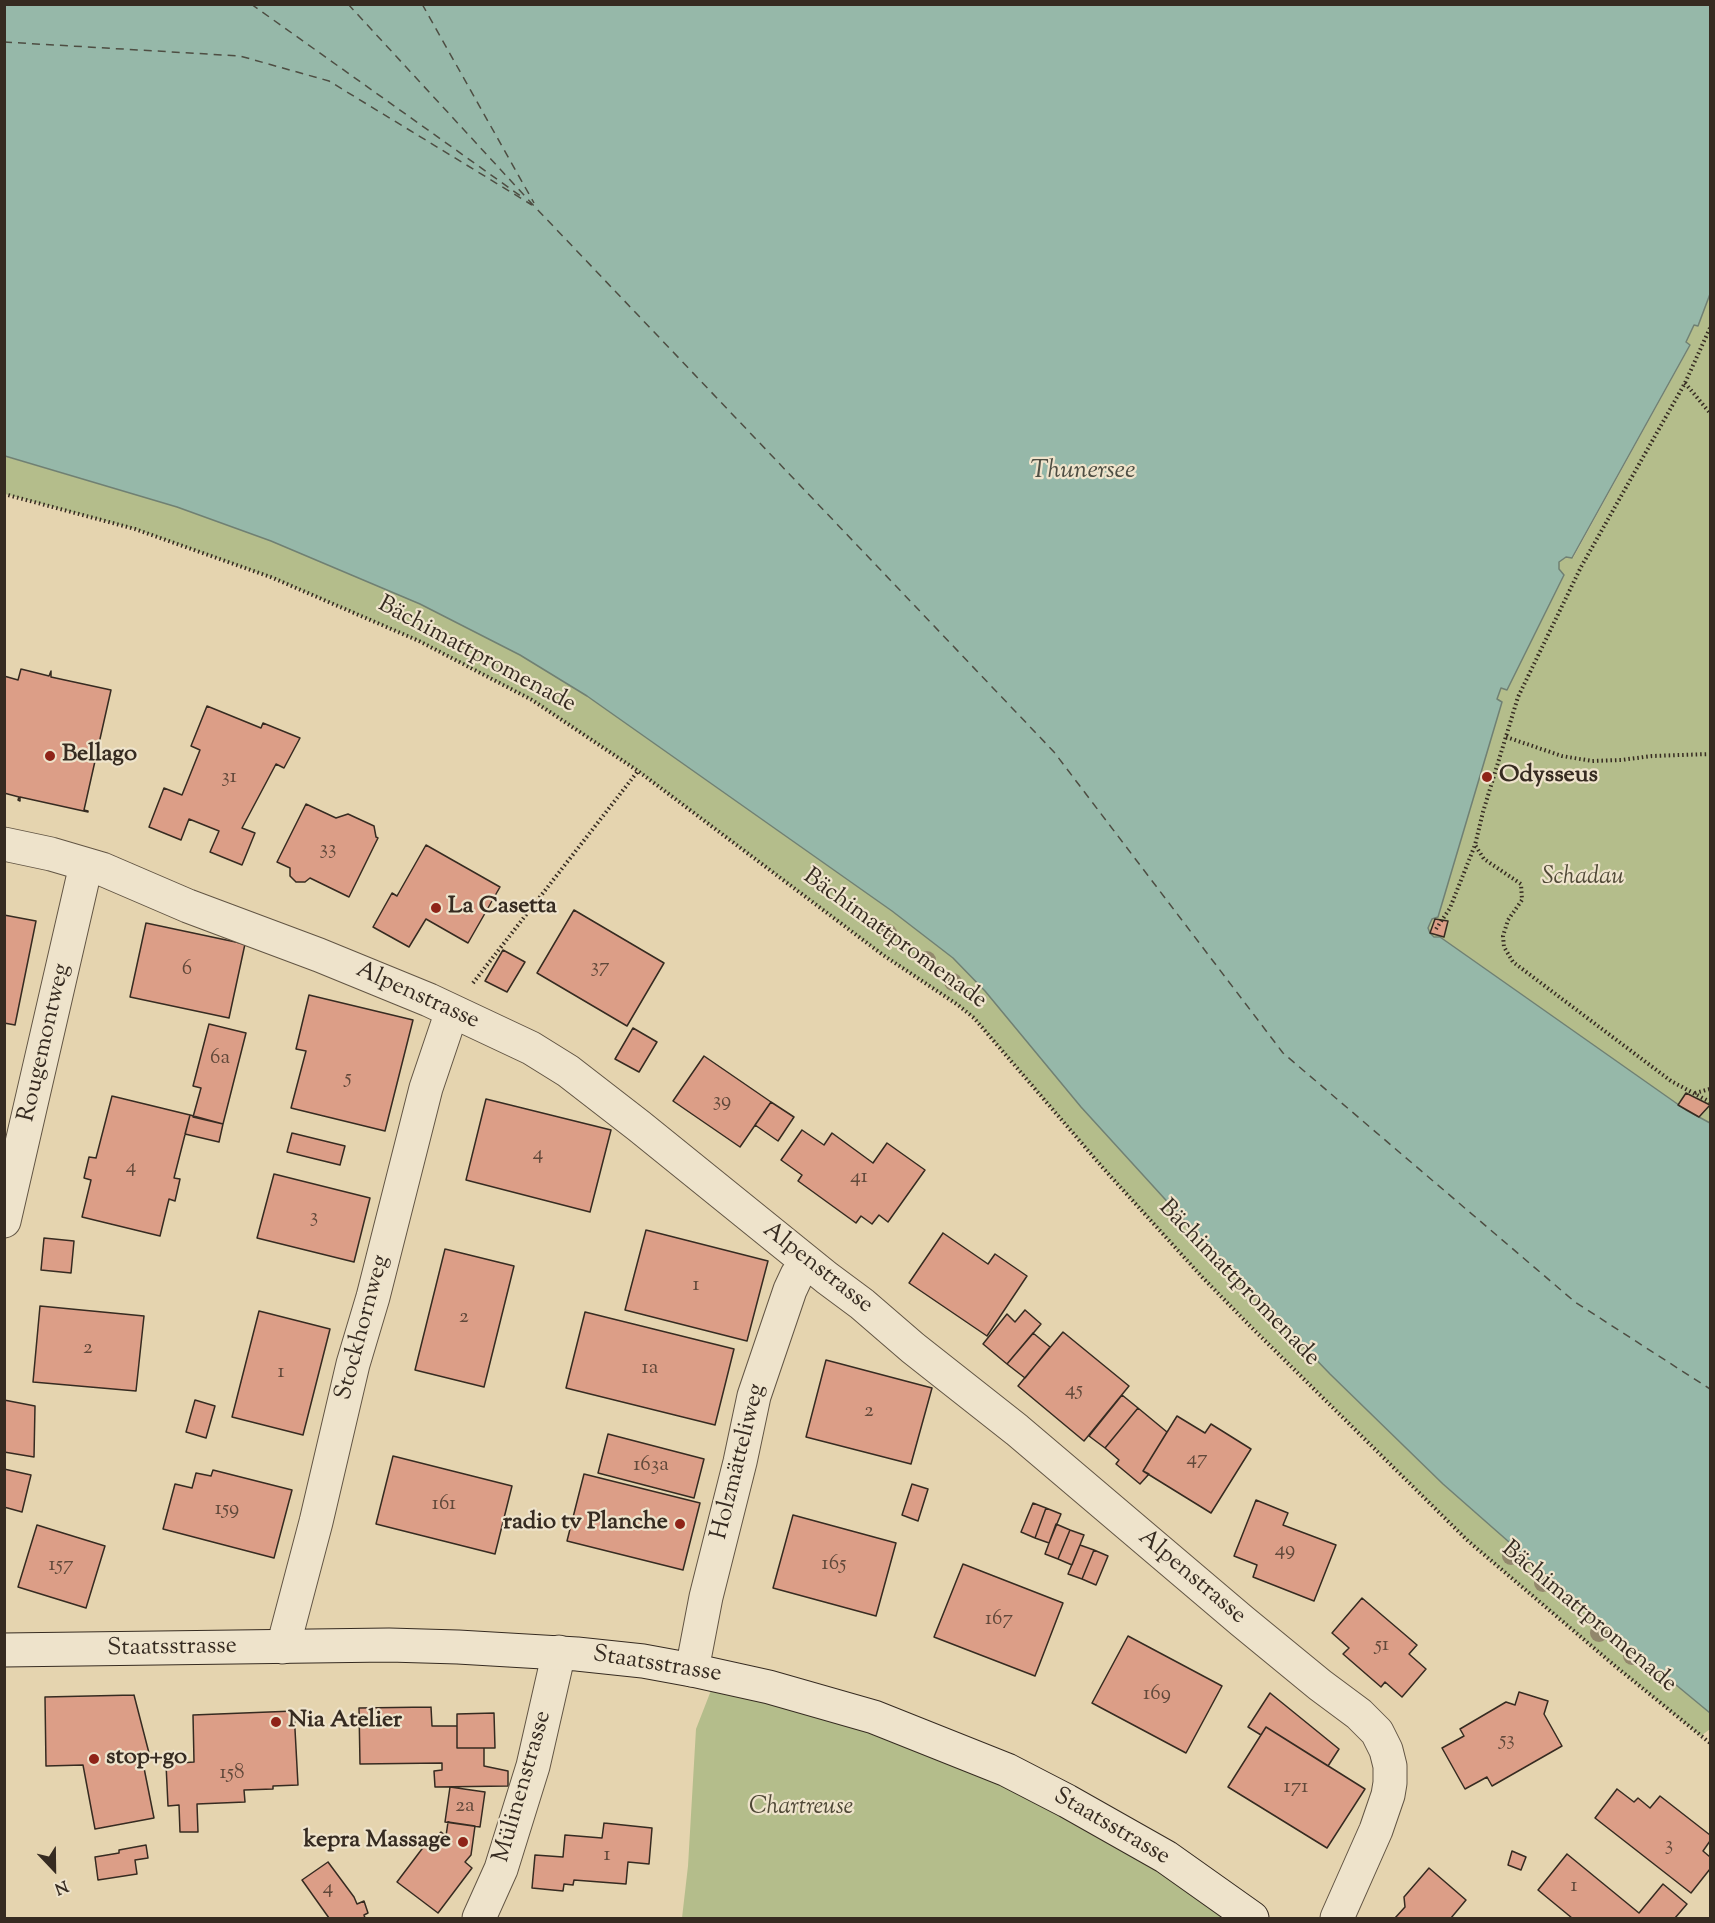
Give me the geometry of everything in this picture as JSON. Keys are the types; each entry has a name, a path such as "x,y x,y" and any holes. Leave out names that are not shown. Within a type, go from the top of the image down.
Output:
{"street":[{"name":"Alpenstrasse","path":"4,844 51,854 102,869 188,906 319,955 531,1047 568,1071 639,1126 862,1304 1017,1430 1242,1621 1359,1714 1377,1732 1386,1750 1390,1766 1388,1795 1376,1830 1336,1918"},
{"name":"Rougemontweg","path":"4,1221 86,865"},
{"name":"Stockhornweg","path":"283,1647 316,1522 353,1364 373,1297 426,1088 452,1011"},
{"name":"Holzmätteliweg","path":"692,1670 706,1597 754,1396 790,1290 797,1275 807,1262"},
{"name":"Staatsstrasse","path":"4,1650 446,1646 559,1652 643,1661 692,1670 769,1687 874,1717 1007,1770 1166,1857 1252,1918"},
{"name":"Mülinenstrasse","path":"479,1918 501,1869 533,1766 559,1652"}],"path":[{"path":"1436,929 1450,908 1475,845 1518,697 1581,567 1684,383 1710,328"},
{"path":"1684,383 1710,413"},
{"name":"Bächimattpromenade","path":"4,494 135,528 273,578 419,641 532,700 638,771 883,955 958,1005 974,1018 1103,1168 1195,1269 1468,1541 1710,1743"},
{"path":"1506,737 1562,756 1592,761 1710,754"},
{"path":"452,1011 638,771"},
{"path":"1475,845 1484,859 1521,884 1522,900 1508,920 1503,936 1504,947 1513,962 1671,1080 1710,1102"},
{"path":"1695,1093 1710,1089"}],"green space":[{"name":"Schadau","path":"1710,294 1710,1123 1686,1110 1440,937 1435,937 1428,928 1432,919 1438,917 1502,702 1497,700 1501,687 1507,690 1564,576 1558,569 1559,562 1566,557 1573,558 1690,346 1685,342 1694,325 1698,326"},
{"path":"4,456 177,507 271,541 420,604 520,655 587,696 892,911 953,958 986,991 1081,1107 1225,1265 1330,1374 1443,1484 1600,1622 1710,1713 1710,1729 1701,1736 1468,1541 1202,1277 1103,1168 974,1018 958,1005 883,955 638,771 532,700 419,641 273,578 135,529 5,494"},
{"name":"Chartreuse","path":"717,1675 910,1730 1252,1918 682,1918 688,1866 696,1729"}],"water":[{"name":"Thunersee","path":"4,5 1710,5 1710,294 1698,326 1694,325 1686,342 1690,345 1572,558 1566,557 1559,562 1559,569 1564,575 1507,690 1501,688 1497,699 1502,702 1438,917 1432,919 1428,928 1434,937 1440,937 1686,1110 1710,1123 1710,1713 1600,1622 1443,1484 1330,1374 1225,1265 1081,1107 985,991 953,958 892,911 587,696 520,655 420,604 271,541 177,507 5,456"}],"building":[{"name":"Bellago","path":"21,669 49,676 51,671 51,677 111,690 84,810 88,812 20,797 20,801 19,797 4,793 4,676 18,680"},
{"path":"207,706 261,728 263,723 300,738 284,768 276,764 242,828 255,833 242,865 210,852 219,831 189,819 181,840 149,827 164,788 182,795 200,750 191,746"},
{"path":"306,804 336,818 348,814 374,826 378,838 349,897 310,878 305,882 296,882 290,876 290,868 277,862"},
{"name":"La Casetta","path":"426,845 500,887 468,943 426,919 409,947 373,927 392,893 397,896"},
{"path":"574,910 664,963 627,1026 537,973"},
{"path":"4,915 36,921 15,1025 4,1023"},
{"path":"1435,919 1448,921 1444,937 1430,933"},
{"path":"146,923 245,944 229,1018 130,997"},
{"path":"503,950 525,962 507,992 485,981"},
{"path":"309,995 413,1020 385,1131 291,1108 306,1051 296,1049"},
{"path":"209,1024 246,1033 223,1124 193,1117 201,1088 193,1086"},
{"path":"633,1028 657,1042 639,1072 615,1059"},
{"path":"704,1056 771,1102 740,1147 673,1101"},
{"path":"1686,1093 1710,1105 1699,1117 1678,1105"},
{"path":"112,1096 190,1115 174,1178 180,1179 175,1201 169,1199 160,1236 82,1217 91,1180 84,1178 89,1157 96,1158"},
{"path":"486,1099 611,1130 590,1212 466,1180"},
{"path":"771,1102 794,1117 778,1141 755,1125"},
{"path":"190,1115 223,1124 219,1142 185,1134"},
{"path":"802,1130 824,1145 832,1133 873,1163 887,1143 925,1170 888,1222 879,1215 872,1224 861,1216 856,1223 798,1181 802,1175 781,1160"},
{"path":"292,1133 345,1146 340,1165 287,1152"},
{"path":"274,1174 370,1198 354,1262 257,1238"},
{"path":"646,1230 768,1261 747,1341 625,1310"},
{"path":"943,1233 988,1264 995,1254 1027,1276 987,1336 909,1283"},
{"path":"44,1238 74,1241 71,1273 41,1270"},
{"path":"445,1249 514,1266 484,1387 415,1370"},
{"path":"40,1306 144,1316 136,1391 33,1382"},
{"path":"1025,1310 1041,1324 1007,1364 983,1344 1007,1314 1015,1322"},
{"path":"259,1311 330,1329 303,1435 232,1417"},
{"path":"585,1312 734,1349 715,1425 566,1388"},
{"path":"1063,1332 1129,1386 1084,1441 1018,1386"},
{"path":"1033,1333 1050,1347 1025,1378 1007,1364"},
{"path":"826,1360 932,1388 911,1464 806,1437"},
{"path":"1122,1395 1138,1408 1105,1448 1089,1436"},
{"path":"4,1400 35,1406 34,1457 4,1452"},
{"path":"195,1400 215,1406 206,1438 186,1432"},
{"path":"1138,1408 1167,1432 1143,1471 1149,1474 1140,1484 1116,1464 1119,1460 1105,1448"},
{"path":"1177,1416 1205,1433 1211,1424 1251,1449 1211,1513 1143,1471"},
{"path":"608,1434 704,1459 694,1498 598,1473"},
{"path":"393,1456 512,1486 495,1554 376,1524"},
{"path":"4,1469 31,1475 22,1512 4,1507"},
{"path":"213,1470 292,1490 274,1558 163,1529 175,1484 192,1488 196,1473 211,1476"},
{"path":"584,1474 700,1503 683,1570 567,1541"},
{"path":"912,1484 928,1489 918,1521 902,1515"},
{"path":"1256,1500 1288,1513 1283,1525 1336,1545 1314,1601 1253,1577 1257,1565 1234,1556"},
{"path":"1033,1503 1046,1508 1035,1538 1021,1532"},
{"path":"1046,1508 1061,1514 1049,1543 1035,1538"},
{"path":"793,1515 896,1543 876,1616 773,1588"},
{"path":"1056,1524 1070,1530 1058,1559 1045,1554"},
{"path":"37,1525 105,1546 86,1608 18,1587"},
{"path":"1070,1530 1084,1535 1072,1565 1058,1559"},
{"path":"1080,1545 1094,1550 1082,1579 1068,1574"},
{"path":"1094,1550 1108,1556 1096,1585 1082,1579"},
{"path":"963,1564 1063,1603 1035,1676 934,1637"},
{"path":"1362,1598 1417,1645 1409,1654 1426,1669 1402,1697 1385,1682 1381,1687 1343,1654 1349,1648 1332,1633"},
{"path":"1128,1636 1222,1686 1186,1753 1092,1703"},
{"path":"1519,1692 1548,1701 1544,1714 1562,1746 1492,1786 1487,1777 1465,1789 1442,1748 1464,1736 1460,1729 1506,1702 1515,1705"},
{"path":"1270,1693 1339,1749 1328,1766 1266,1727 1261,1735 1248,1727"},
{"name":"stop+go","path":"134,1695 149,1753 141,1753 154,1818 95,1829 83,1765 46,1766 45,1697"},
{"path":"431,1707 432,1726 457,1726 457,1748 484,1748 484,1766 508,1771 508,1786 435,1787 434,1771 442,1770 442,1763 360,1764 359,1708"},
{"path":"294,1711 298,1785 244,1790 245,1802 197,1804 198,1832 180,1832 179,1805 168,1806 166,1764 194,1762 193,1715"},
{"path":"494,1713 495,1748 457,1748 457,1714"},
{"path":"1266,1727 1365,1789 1327,1848 1228,1787"},
{"path":"450,1787 485,1792 480,1827 445,1822"},
{"path":"1617,1789 1634,1802 1638,1798 1650,1808 1660,1796 1710,1835 1710,1841 1703,1851 1710,1857 1710,1869 1691,1893 1595,1818"},
{"path":"448,1822 475,1826 471,1855 465,1862 472,1868 438,1913 397,1882 431,1837 434,1839 441,1832 446,1836"},
{"path":"604,1823 652,1828 649,1864 628,1862 626,1884 574,1880 573,1885 564,1884 563,1891 532,1888 535,1855 563,1857 565,1835 602,1838"},
{"path":"146,1845 148,1858 135,1860 137,1874 98,1880 95,1857"},
{"path":"1512,1851 1526,1857 1521,1870 1508,1865"},
{"path":"1567,1854 1639,1913 1663,1884 1687,1904 1675,1918 1572,1918 1538,1890"},
{"path":"328,1862 357,1904 364,1901 368,1913 364,1915 365,1918 329,1918 302,1880"},
{"path":"1429,1868 1466,1900 1451,1918 1395,1918 1405,1907 1404,1897"}],"ferry route":[{"path":"251,4 522,197"},
{"path":"348,4 535,207 1054,752 1283,1053 1575,1302 1710,1389"},
{"path":"422,4 534,203"},
{"path":"4,42 240,56 329,81 532,205"}],"place":[{"name":"Bellago","path":"50,756"},
{"name":"Odysseus","path":"1487,777"},
{"name":"La Casetta","path":"436,908"},
{"name":"radio tv Planche","path":"680,1524"},
{"name":"Nia Atelier","path":"276,1722"},
{"name":"stop+go","path":"94,1759"},
{"name":"kepra Massage","path":"463,1842"}]}
